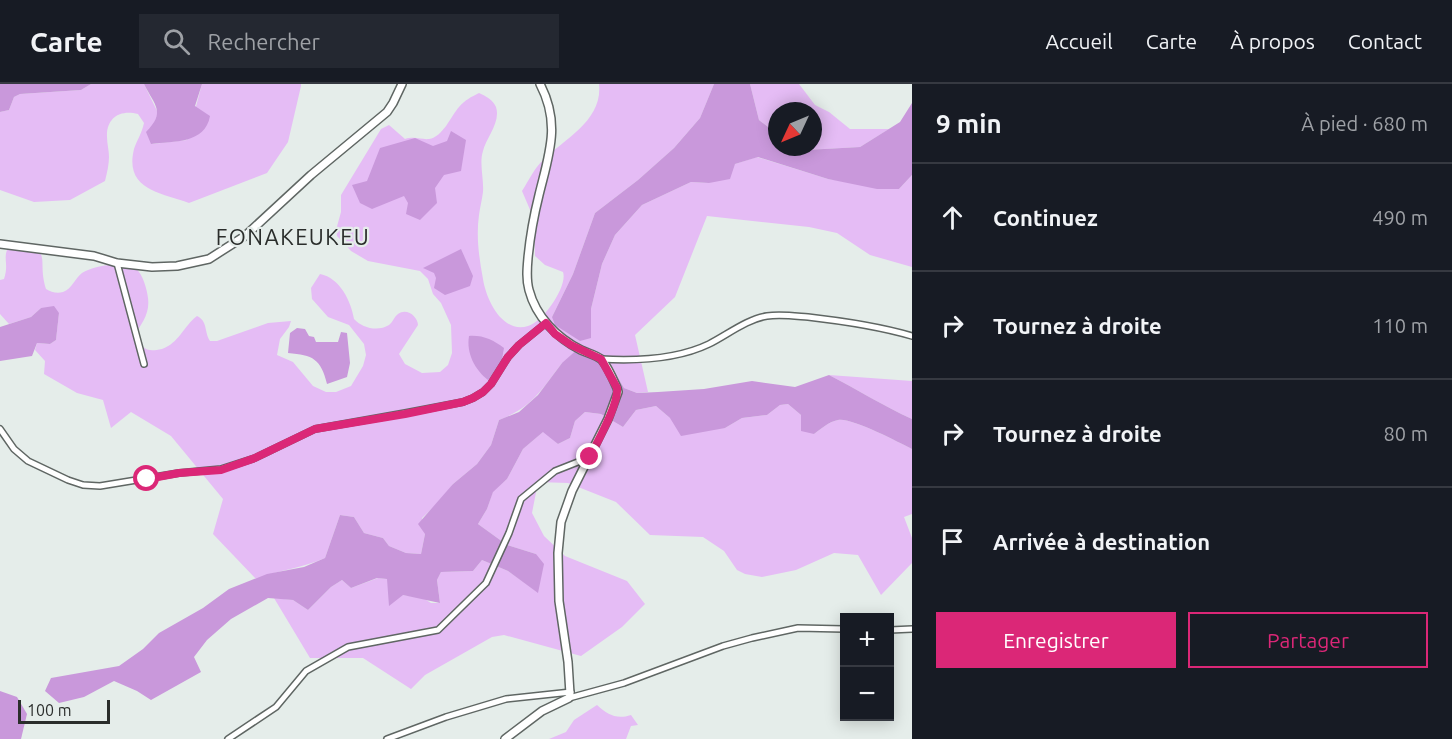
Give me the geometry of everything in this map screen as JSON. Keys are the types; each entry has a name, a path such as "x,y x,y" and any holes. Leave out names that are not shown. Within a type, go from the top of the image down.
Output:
{"street":[{"path":"0,244 94,256 117,263 152,267 177,266 209,259 262,222 311,175 387,112 402,84"},
{"path":"540,84 549,108 553,132 538,197 529,248 527,276 532,300 546,323 555,334 571,345 601,359 661,357 707,345 755,319 766,316 837,320 912,336"},
{"path":"117,263 144,364"},
{"path":"0,429 14,449 28,461 83,485 100,486 179,473 221,470 255,458 315,429 405,414 473,398 491,384 508,357 519,345 546,323"},
{"path":"570,695 559,602 558,553 565,507 608,419 618,392 601,359"},
{"path":"228,739 276,707 306,671 348,647 438,630 486,583 509,533 521,499 555,471 590,457"},
{"path":"387,739 446,717 506,699 570,695 624,683 692,657 752,638 798,628 840,629"},
{"path":"894,630 912,629"},
{"path":"505,739 542,711 570,695"}],"shaded area":[{"path":"0,84 91,84 81,90 20,94 14,97 9,110 0,112"},
{"path":"91,84 144,84 158,113 152,144 187,140 202,84 301,84 301,86 288,142 267,173 189,203 147,188 134,173 132,163 134,149 144,123 138,114 131,113 115,116 107,130 109,160 105,181 70,200 34,202 0,190 0,112 9,110 14,97 20,94 81,90"},
{"path":"144,84 202,84 195,106 210,116 202,132 187,139 151,144 146,132 156,119 157,109"},
{"path":"599,84 714,84 700,118 674,148 638,180 595,213 573,274 552,317 591,338 591,309 602,264 615,235 642,205 691,182 709,183 735,164 757,157 828,179 899,189 912,175 912,267 870,255 837,233 809,227 707,216 675,297 635,335 648,392 637,393 624,388 612,366 562,363 528,403 499,420 491,445 477,464 453,484 443,498 422,518 425,534 421,554 406,553 389,546 383,538 364,533 354,517 340,515 325,558 256,579 213,534 223,499 171,436 131,412 111,428 103,400 77,393 44,374 45,361 35,350 37,343 50,344 56,340 59,313 41,308 31,317 9,324 0,314 0,280 4,279 6,256 12,241 34,248 39,252 42,257 46,289 54,292 66,291 87,270 109,265 124,265 136,269 144,282 148,304 147,314 134,336 148,350 168,346 197,316 203,321 210,341 217,341 268,323 291,321 280,339 277,355 293,362 313,386 326,392 336,392 351,386 363,366 366,355 364,344 349,325 328,317 312,299 311,288 320,274 339,285 347,298 354,319 366,327 375,329 385,327 401,312 411,314 418,325 399,354 405,364 422,373 440,372 448,365 452,353 451,325 441,303 433,294 428,279 420,271 368,261 351,251 337,236 341,195 381,129 389,125 405,139 429,139 443,130 459,107 468,99 479,93 489,98 495,105 497,113 482,156 483,192 479,215 478,247 482,271 488,296 497,313 510,325 528,326 540,318 553,303 564,278 563,272 545,265 535,256 534,219 522,191 540,163 589,118 599,97"},
{"path":"714,84 750,84 759,120 768,127 768,156 822,156 822,149 860,147 900,122 912,103 912,175 899,189 877,189 828,179 758,157 735,164 730,179 709,183 691,182 642,205 615,235 602,264 591,309 591,338 580,341 555,325 552,317 573,274 595,213 638,180 674,148 700,118"},
{"path":"750,84 799,84 813,102 768,102 768,127 759,120"},
{"path":"822,108 850,129 889,129 860,147 822,149"},
{"path":"451,131 466,140 461,171 444,175 435,188 437,203 420,220 406,214 408,203 404,196 372,209 360,203 352,185 367,181 380,148 415,138 433,146 447,141"},
{"path":"461,249 473,276 470,286 445,295 434,288 436,278 434,273 423,268"},
{"path":"54,306 59,313 56,340 50,344 37,343 32,356 0,361 0,327 31,317 41,308"},
{"path":"297,328 305,329 316,342 338,342 341,332 347,333 350,363 347,377 327,384 322,369 315,360 304,355 288,353 290,333"},
{"path":"469,336 488,339 504,348 500,370 488,380 472,361"},
{"path":"580,347 603,358 624,388 637,393 704,389 752,381 795,387 829,375 912,419 912,449 875,431 844,420 831,422 814,434 801,431 801,415 788,404 780,405 767,415 742,418 725,428 681,436 670,418 656,406 636,410 623,427 601,414 585,412 575,421 570,438 558,444 543,432 523,449 507,479 493,492 478,524 507,545 536,554 544,564 538,593 508,571 482,560 473,571 441,572 437,580 440,603 403,595 389,606 387,579 377,578 351,588 342,580 331,587 308,610 293,600 268,598 231,619 207,640 194,657 201,672 151,700 114,681 84,697 59,703 45,691 51,678 119,666 143,649 159,633 203,608 229,589 267,574 304,567 325,558 340,515 354,517 364,533 383,538 389,546 406,553 421,554 425,534 418,524 453,484 477,464 491,445 499,420 519,412 538,395 562,363"},
{"path":"829,375 912,381 912,419 891,409"},
{"path":"788,404 801,415 814,434 831,422 844,420 875,431 912,449 912,514 904,517 912,538 912,563 881,595 858,555 834,553 796,570 762,577 745,574 737,570 724,551 703,537 650,535 616,502 568,483 538,482 532,513 544,536 565,556 627,581 645,604 622,627 581,656 504,635 492,637 425,675 411,689 363,658 310,658 274,598 293,600 308,610 331,587 342,580 351,588 378,578 387,579 403,595 423,598 431,603 440,603 437,580 441,572 473,571 482,560 508,571 538,592 536,554 507,545 478,524 487,509 493,491 507,479 523,449 544,431 558,444 570,438 575,421 585,412 601,414 623,427 636,410 656,406 670,418 725,428 742,418 767,415 780,405"},
{"path":"0,691 17,697 27,714 21,739 0,739"},
{"path":"597,705 612,715 621,717 631,715 638,725 631,726 626,739 549,739 566,732 574,720"}],"district":[{"name":"FONAKEUKEU","path":"293,237"}],"route":[{"path":"147,479 179,473 221,470 255,458 315,429 331,425 405,414 463,402 483,392 491,384 508,357 546,323 555,334 571,345 601,359 617,388 618,392 608,419 590,457"}]}
